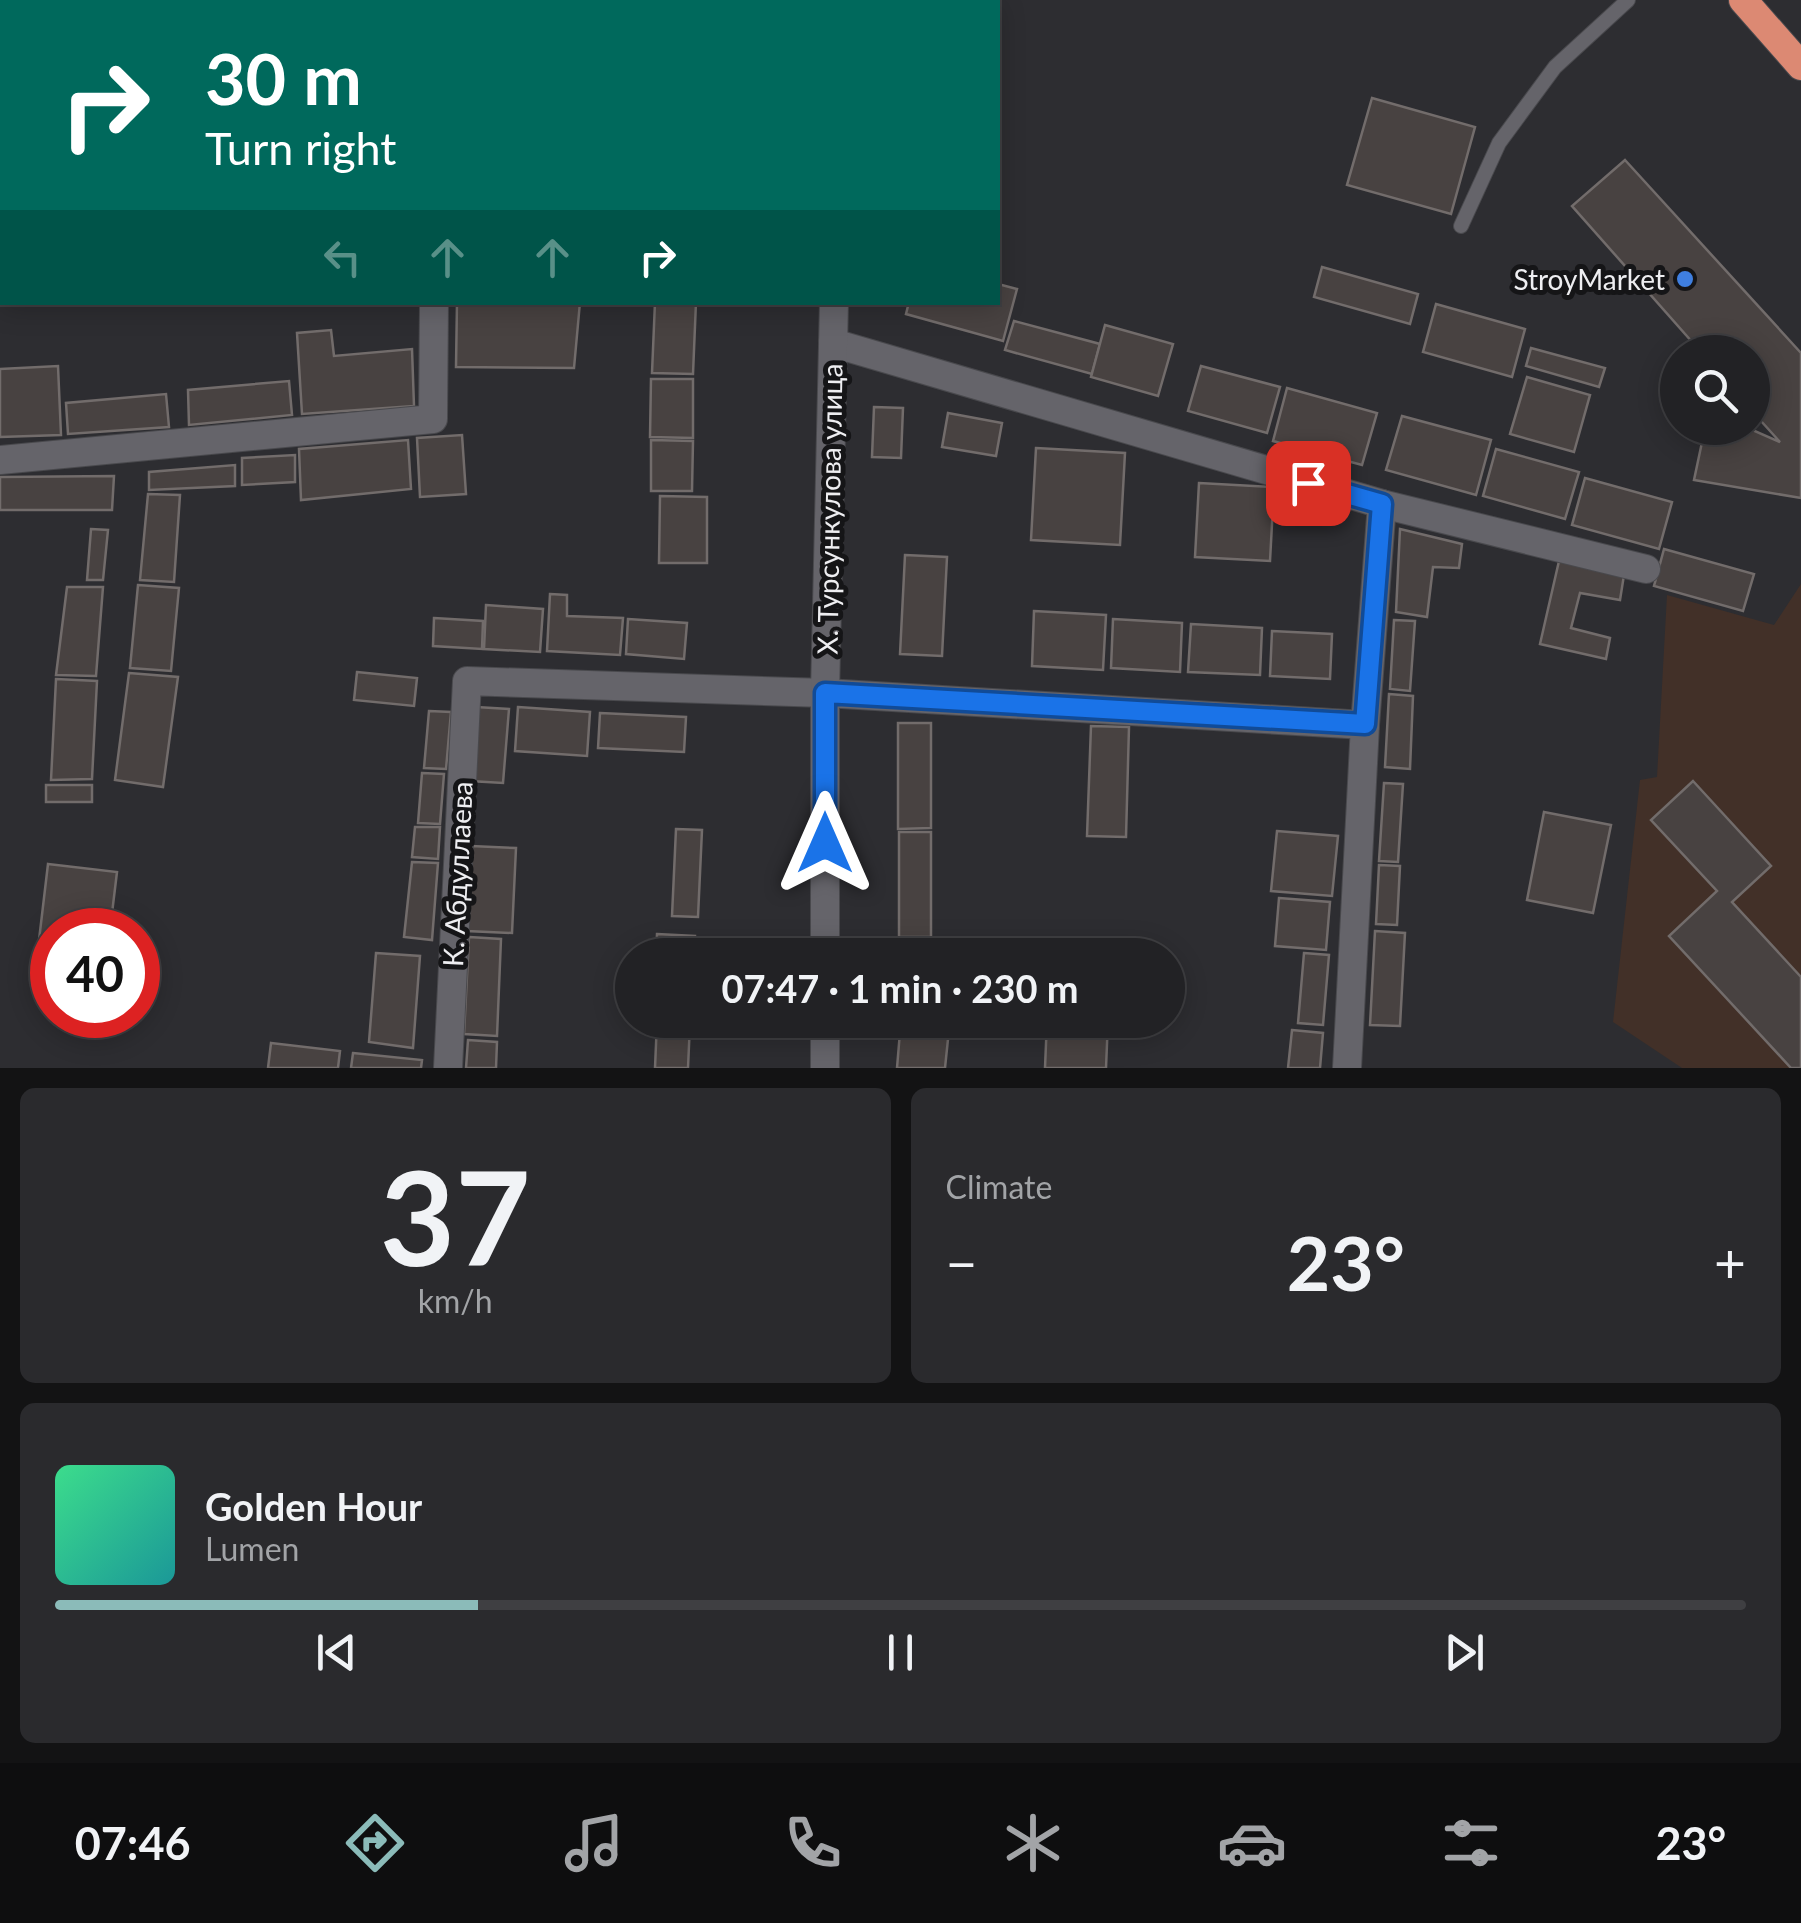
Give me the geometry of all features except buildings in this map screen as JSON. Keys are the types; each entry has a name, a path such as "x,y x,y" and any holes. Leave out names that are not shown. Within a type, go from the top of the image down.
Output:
{"highway":[{"path":"1743,0 1801,66"}],"street":[{"path":"0,460 433,419 434,305"},
{"name":"Х. Турсункулова улица","path":"825,938 825,693 834,305"},
{"path":"832,343 1382,504 1646,569"},
{"path":"1347,1068 1365,724 1382,504"},
{"name":"К. Абдуллаева","path":"448,1068 467,680 825,693"},
{"path":"825,693 1365,724"},
{"path":"825,1038 825,1068"}],"lane":[{"path":"1461,226 1500,144 1555,67 1628,0"}],"shaded area":[{"path":"1801,584 1801,1068 1682,1068 1613,1022 1640,780 1657,777 1667,595 1774,625"}],"place":[{"name":"StroyMarket","path":"1685,279"}],"route":[{"path":"825,843 825,693 1365,724 1382,504 1308,483"}]}
